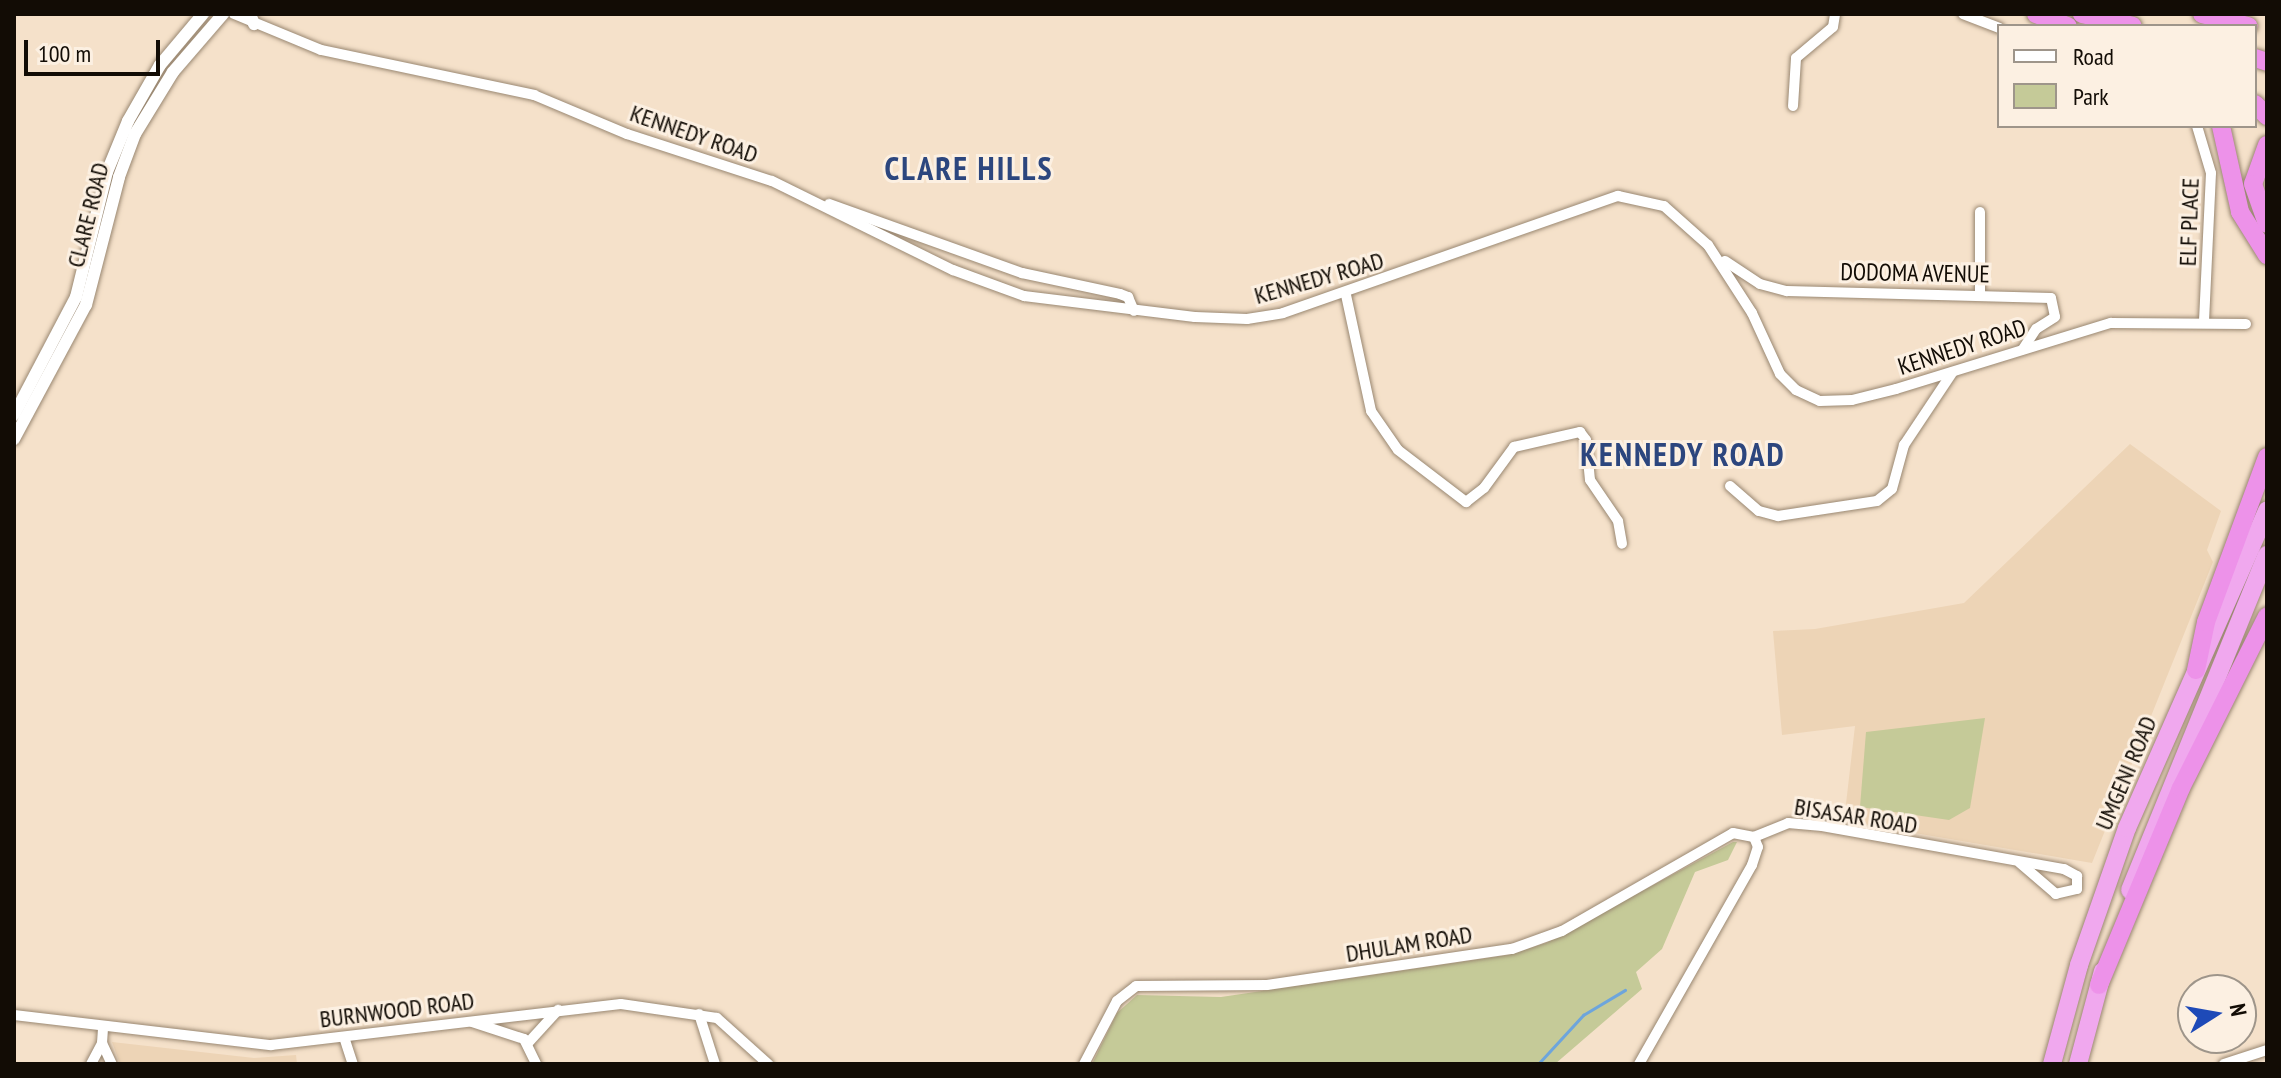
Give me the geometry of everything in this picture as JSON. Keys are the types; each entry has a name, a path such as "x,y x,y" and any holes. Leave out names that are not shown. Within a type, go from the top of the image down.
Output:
{"highway":[{"path":"2082,14 2124,24"},
{"path":"2202,14 2240,24"},
{"path":"2221,128 2240,212 2267,255"},
{"path":"2267,145 2253,184 2267,224"},
{"path":"2196,670 2206,622 2267,457"},
{"name":"UMGENI ROAD","path":"2052,1064 2098,904 2267,510"},
{"name":"UMGENI ROAD","path":"2078,1064 2099,985 2155,822 2267,555"},
{"path":"2099,985 2181,788 2267,616"}],"street":[{"name":"CLARE ROAD","path":"14,439 18,414 71,311 90,256 107,172 128,121 160,65 203,14"},
{"name":"CLARE ROAD","path":"18,414 86,305 119,177 135,134 173,72 223,14"},
{"name":"KENNEDY ROAD","path":"234,14 321,50 534,95 822,204 999,289 1134,311 1247,319 1346,295 1618,196 1664,206 1720,258 1780,374 1807,397 1852,400 1952,373 2111,323 2204,321 2246,324"},
{"path":"1793,106 1796,58 1833,27 1835,14"},
{"path":"1963,14 1997,27"},
{"name":"ELF PLACE","path":"2198,128 2211,173 2204,321"},
{"path":"822,204 875,216 1022,273 1120,294 1128,297 1134,311"},
{"path":"1980,212 1980,294"},
{"name":"DODOMA AVENUE","path":"1720,258 1760,284 1787,291 2038,295 2054,301 2055,317 2036,329 2023,349"},
{"path":"1346,295 1371,411 1398,450 1466,502 1484,488 1514,447 1580,432 1586,440 1590,480 1618,521 1622,544"},
{"path":"1730,486 1759,511 1778,516 1877,501 1892,489 1904,445 1952,373"},
{"name":"BISASAR ROAD","path":"1754,837 1798,823 2073,872 2077,889 2056,894 2020,863"},
{"name":"DHULAM ROAD","path":"1084,1064 1117,1001 1136,986 1267,985 1512,949 1562,931 1733,833 1754,837"},
{"path":"1639,1064 1752,865 1758,847 1754,837"},
{"name":"BURNWOOD ROAD","path":"14,1015 250,1044 344,1037 621,1004 699,1014 727,1024 768,1064"},
{"path":"528,1043 558,1010"},
{"path":"699,1014 715,1064"},
{"path":"471,1021 528,1043 536,1064"},
{"path":"91,1064 102,1043 103,1027"},
{"path":"344,1037 353,1064"},
{"path":"102,1043 112,1064"},
{"path":"2224,1064 2240,1055 2267,1050"}],"shaded area":[{"path":"2130,444 2221,511 2207,550 2213,562 2092,863 1844,821 1855,726 1782,735 1773,631 1815,629 1964,603"},
{"path":"112,1042 254,1058 296,1055 297,1064 120,1064"}],"green space":[{"path":"1985,718 1970,808 1949,820 1860,807 1866,732"},
{"path":"1737,842 1728,860 1695,872 1662,949 1636,972 1642,989 1555,1064 1092,1064 1117,1013 1137,995 1221,997 1508,955 1546,943"}],"waterway":[{"path":"1538,1064 1583,1015 1625,990"}],"district":[{"name":"CLARE HILLS","path":"969,168"},
{"name":"KENNEDY ROAD","path":"1683,454"}]}
